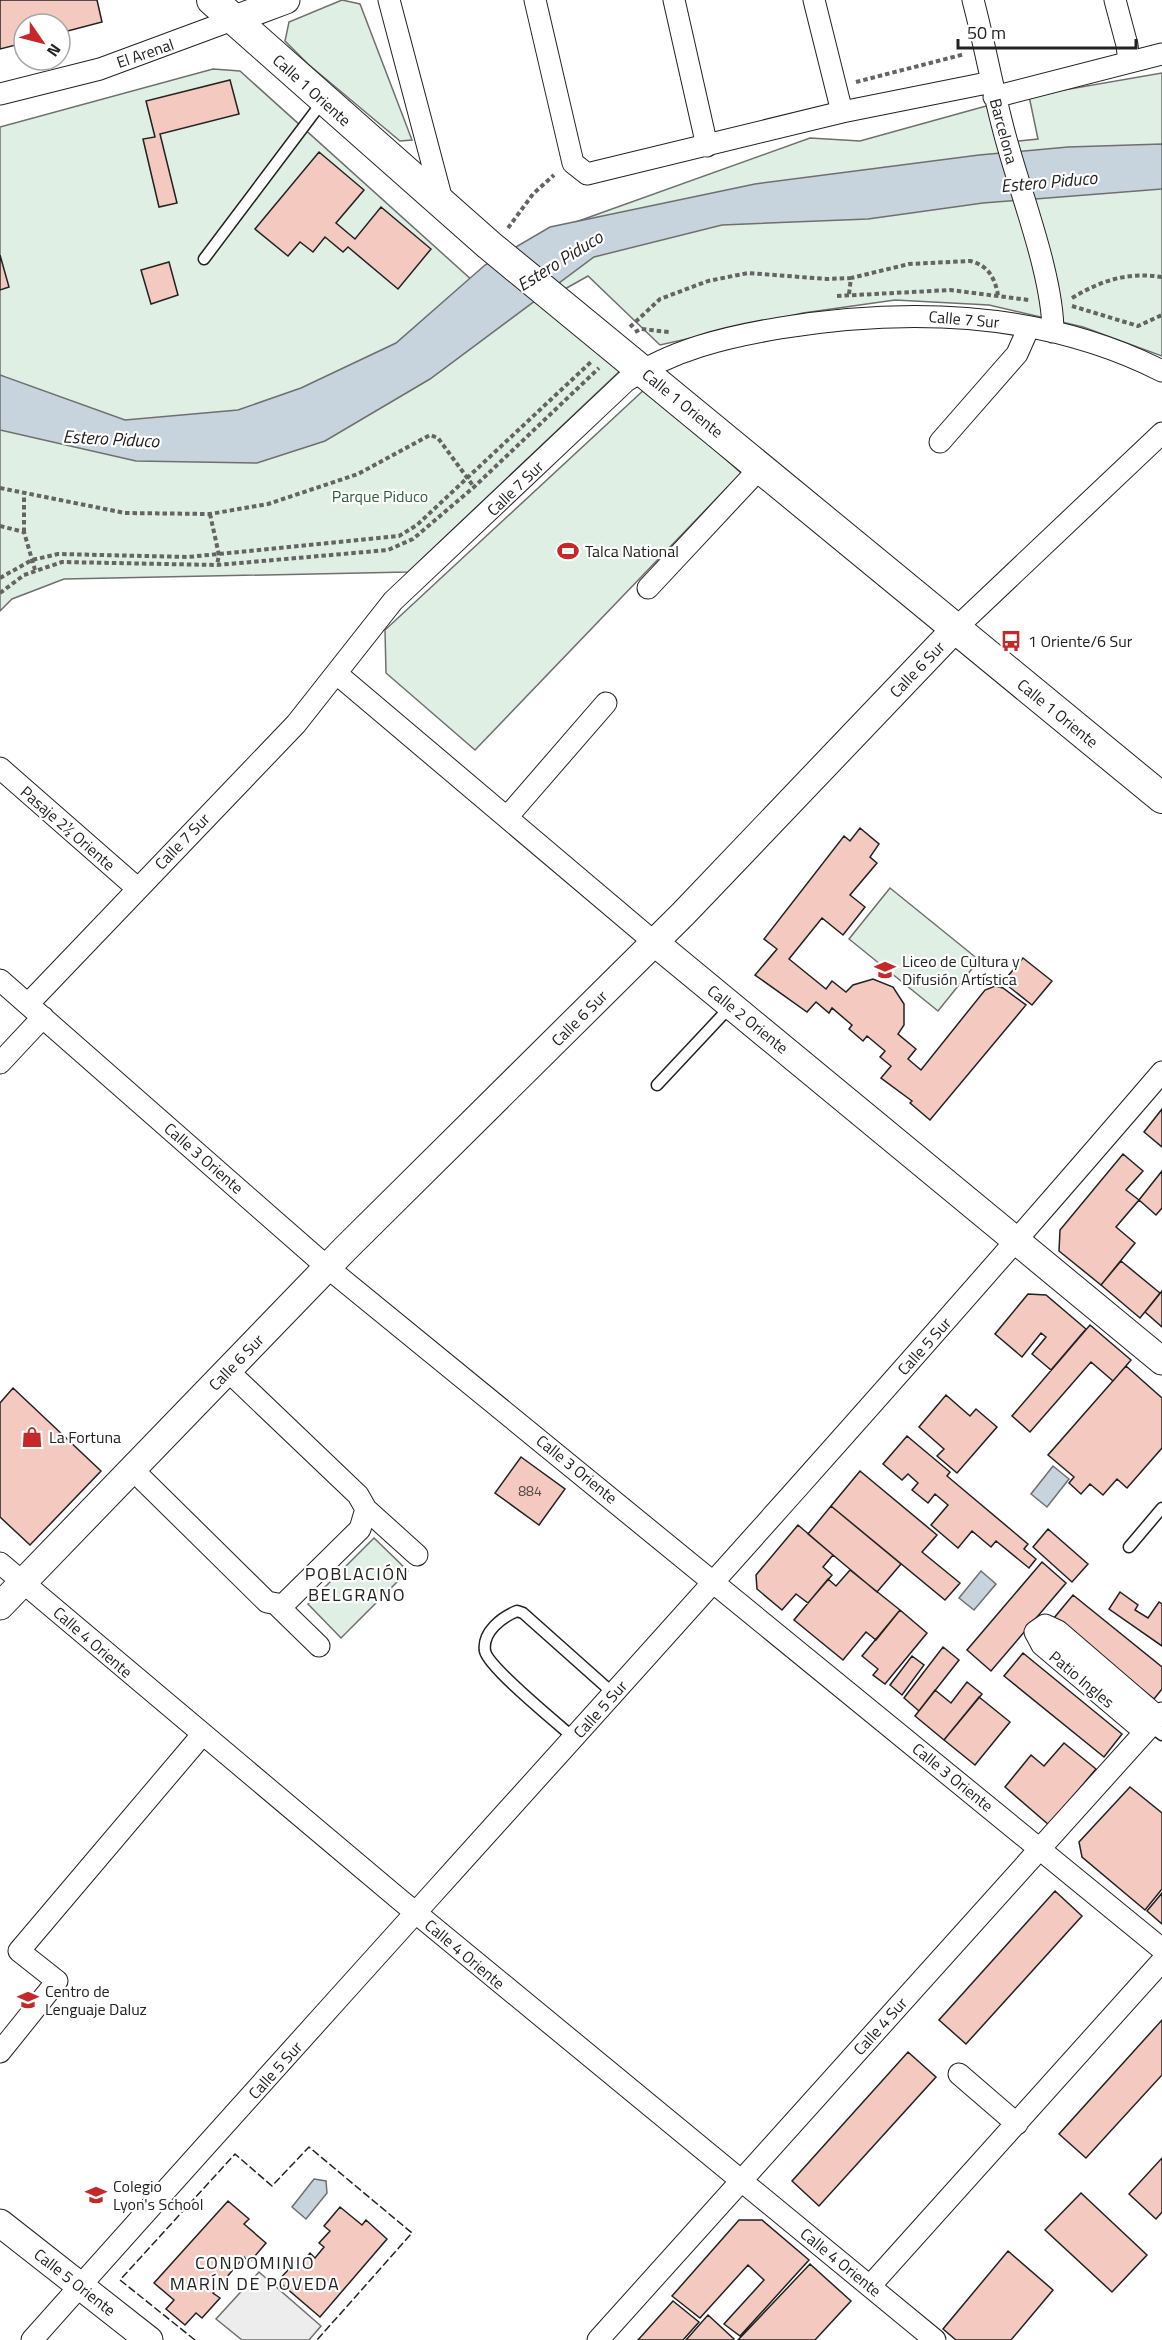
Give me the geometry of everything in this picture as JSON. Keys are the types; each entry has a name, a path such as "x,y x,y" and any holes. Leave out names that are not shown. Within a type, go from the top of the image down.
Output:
{"main road":[{"name":"Calle 1 Oriente","path":"212,0 444,207 498,238 568,308 623,339 642,370 1162,798"}],"street":[{"name":"El Arenal","path":"0,94 100,69 286,0"},
{"path":"389,0 444,207"},
{"path":"535,0 573,163 587,174 842,112 995,99 1162,54"},
{"path":"674,0 707,146"},
{"path":"814,0 842,112"},
{"name":"Barcelona","path":"973,0 995,99 1046,279 1053,332"},
{"path":"1114,0 1127,45 1129,62"},
{"name":"Calle 7 Sur","path":"0,1063 35,1010 137,888 296,724 337,674 364,634 393,601 626,381 642,370 676,355 734,336 810,323 903,315 968,317 1053,332 1135,358 1162,371"},
{"path":"940,442 1017,354 1029,327"},
{"name":"Calle 6 Sur","path":"0,1606 327,1267 654,942 955,629 1162,433"},
{"path":"648,588 761,466"},
{"name":"Calle 2 Oriente","path":"337,674 508,816 654,942 1162,1360"},
{"path":"508,816 606,703"},
{"name":"Pasaje 2½ Oriente","path":"0,768 137,888"},
{"name":"Calle 3 Oriente","path":"0,980 327,1267 1162,1949"},
{"name":"Calle 5 Sur","path":"32,2340 614,1694 1018,1240 1162,1072"},
{"path":"227,1370 358,1495 366,1509 417,1555"},
{"path":"132,1469 267,1602 278,1606 319,1646"},
{"path":"278,1606 283,1605 360,1529 366,1509"},
{"name":"Calle 4 Oriente","path":"0,1563 417,1914 935,2340"},
{"name":"Patio Ingles","path":"1045,1625 1058,1631 1155,1725 1042,1645 1035,1632 1045,1625"},
{"name":"Calle 4 Sur","path":"598,2340 1040,1848 1155,1725"},
{"path":"0,2052 57,1982 19,1950 202,1735"},
{"path":"870,2286 1162,1961"},
{"path":"959,2074 1017,2124"},
{"name":"Calle 5 Oriente","path":"0,2223 149,2340"}],"lane":[{"path":"204,259 323,101"},
{"path":"657,1085 732,1006"},
{"path":"1129,1546 1162,1508"},
{"path":"574,1737 490,1661 485,1641 488,1634 505,1616 517,1611 523,1613 614,1694"}],"path":[{"path":"498,238 533,194"},
{"path":"0,593 35,570 62,562 217,565 388,550 414,539 474,487 623,339 660,299 708,281 748,273 827,279 851,278 909,264 970,261 979,263 989,271 998,295"},
{"path":"1064,304 1098,283 1142,274 1162,277"},
{"path":"849,294 851,278"},
{"path":"0,489 125,513 210,514 268,504 358,474 430,435 438,438 474,487"},
{"path":"24,494 24,532 35,570"},
{"path":"210,514 219,555 217,565"},
{"path":"0,526 24,532"}],"green space":[{"path":"342,0 360,4 412,140 400,141 308,64 285,41 289,22"},
{"name":"Parque Piduco","path":"213,69 240,71 473,281 559,228 810,138 860,141 997,103 1000,143 1038,139 1029,96 1162,73 1162,356 1083,327 989,305 895,300 803,313 660,345 588,276 547,299 624,367 408,572 64,579 12,599 0,611 0,391 159,435 263,415 162,422 102,418 62,406 0,375 0,127"},
{"name":"Talca National","path":"646,388 741,473 475,750 386,673 385,630"},
{"path":"890,888 979,960 938,1011 849,939"},
{"path":"374,1538 408,1571 341,1638 308,1604"}],"shaded area":[{"path":"259,2272 321,2326 309,2340 242,2340 216,2319"}],"water":[{"name":"Estero Piduco","path":"1162,144 1162,189 983,203 868,219 722,225 594,257 430,379 325,441 257,463 136,461 0,430 0,375 125,420 238,410 301,388 396,343 485,265 550,227 755,184 979,155 1068,147"},
{"path":"1053,1466 1069,1479 1047,1507 1031,1494"},
{"path":"981,1571 996,1584 974,1610 959,1598"},
{"path":"314,2179 326,2181 327,2193 306,2219 292,2207"}],"building":[{"path":"0,0 97,0 102,22 72,30 72,12 12,12 12,46 0,49"},
{"path":"230,80 239,114 160,134 177,203 159,207 143,139 155,137 146,101"},
{"path":"319,152 364,190 336,223 355,239 381,207 431,249 398,289 348,247 343,252 325,237 313,252 300,242 288,256 255,229"},
{"path":"0,255 9,287 0,290"},
{"path":"169,262 178,295 151,304 141,270"},
{"path":"860,828 879,844 870,857 877,863 850,895 865,907 843,935 822,918 789,959 826,989 832,981 846,992 853,985 873,979 893,987 904,1004 904,1025 898,1034 916,1049 908,1059 921,1070 985,990 995,986 1003,988 1026,1005 930,1120 910,1103 912,1101 881,1078 891,1066 880,1057 885,1051 867,1036 863,1041 849,1029 852,1025 832,1008 829,1013 816,1002 807,1012 755,975 777,949 764,939 844,836 850,841"},
{"path":"1023,958 1052,981 1032,1005 1003,982"},
{"path":"1162,1109 1162,1147 1144,1132"},
{"path":"1123,1154 1143,1171 1126,1190 1139,1200 1116,1227 1135,1243 1101,1285 1059,1251 1060,1230"},
{"path":"1162,1171 1162,1208 1156,1215 1139,1200"},
{"path":"1121,1261 1160,1293 1140,1318 1101,1285"},
{"path":"1162,1291 1162,1327 1145,1312"},
{"path":"1028,1294 1046,1295 1086,1329 1051,1370 1032,1354 1046,1337 1041,1333 1022,1357 995,1334"},
{"path":"1090,1325 1131,1360 1113,1381 1091,1362 1030,1432 1012,1416"},
{"path":"1126,1366 1162,1398 1162,1448 1127,1488 1117,1479 1103,1495 1090,1484 1081,1494 1069,1483 1074,1477 1048,1455"},
{"name":"La Fortuna","path":"13,1388 101,1471 30,1545 0,1517 0,1403"},
{"path":"946,1395 970,1416 976,1409 997,1427 957,1473 937,1456 944,1449 919,1427"},
{"path":"907,1436 950,1472 947,1476 1028,1544 1024,1549 1036,1559 1029,1568 996,1541 991,1547 972,1531 958,1548 931,1525 948,1505 935,1494 928,1503 912,1490 918,1483 908,1474 902,1480 883,1464"},
{"path":"521,1457 565,1489 539,1525 495,1493"},
{"path":"860,1471 937,1535 922,1552 960,1583 945,1600 831,1506"},
{"path":"831,1506 901,1564 877,1592 808,1534"},
{"path":"798,1525 833,1555 823,1567 832,1575 808,1603 796,1594 782,1610 757,1589 756,1575"},
{"path":"1048,1529 1088,1564 1072,1582 1033,1547"},
{"path":"1042,1562 1066,1583 991,1671 967,1650"},
{"path":"850,1570 900,1610 876,1640 866,1632 843,1660 794,1620 828,1579 836,1586"},
{"path":"1120,1592 1138,1605 1135,1610 1148,1618 1159,1602 1162,1604 1162,1646 1109,1609"},
{"path":"1073,1595 1162,1667 1162,1689 1154,1699 1054,1618"},
{"path":"900,1610 927,1633 885,1684 873,1675 878,1669 862,1656"},
{"path":"943,1647 959,1660 919,1711 904,1698"},
{"path":"1023,1653 1122,1734 1104,1757 1004,1676"},
{"path":"912,1656 924,1665 902,1695 890,1685"},
{"path":"967,1682 982,1694 944,1740 915,1716 935,1690 951,1703"},
{"path":"979,1697 1010,1722 975,1765 944,1740"},
{"path":"1064,1743 1096,1769 1049,1825 1005,1787 1031,1755 1044,1766"},
{"path":"1130,1787 1162,1813 1162,1889 1145,1910 1082,1857 1079,1842"},
{"path":"1055,1891 1082,1916 966,2044 939,2020"},
{"path":"1162,1893 1162,1924 1147,1911"},
{"path":"1162,2020 1162,2075 1086,2158 1059,2134"},
{"path":"908,2052 936,2077 819,2206 792,2181"},
{"path":"1162,2158 1162,2212 1156,2219 1129,2194"},
{"path":"1081,2193 1147,2255 1112,2292 1045,2230"},
{"path":"228,2201 249,2219 244,2224 266,2243 249,2263 244,2257 213,2293 220,2298 202,2318 196,2313 185,2325 166,2309 174,2300 154,2283"},
{"path":"340,2207 362,2225 366,2220 387,2239 320,2317 278,2281 297,2260 301,2264 310,2253 315,2258 324,2247 319,2243 330,2231 324,2226"},
{"path":"739,2220 762,2220 809,2260 740,2336 724,2324 764,2280 748,2265 700,2318 672,2296"},
{"path":"1008,2251 1053,2290 1011,2340 956,2340 943,2329"},
{"path":"810,2264 851,2301 815,2340 738,2340"},
{"path":"673,2301 699,2322 683,2340 638,2340"},
{"path":"708,2315 734,2339 686,2340"}],"fence":[{"path":"195,2340 120,2280 235,2154 272,2186 309,2147 412,2233 317,2340"}],"place":[{"name":"Talca National","path":"568,551"},
{"name":"1 Oriente/6 Sur","path":"1011,641"},
{"name":"Liceo de Cultura y Difusión Artística","path":"885,970"},
{"name":"La Fortuna","path":"32,1437"},
{"name":"Centro de Lenguaje Daluz","path":"28,2000"},
{"name":"Colegio Lyon's School","path":"96,2195"}],"district":[{"name":"POBLACIÓN BELGRANO","path":"357,1584"},
{"name":"CONDOMINIO MARÍN DE POVEDA","path":"255,2273"}]}
